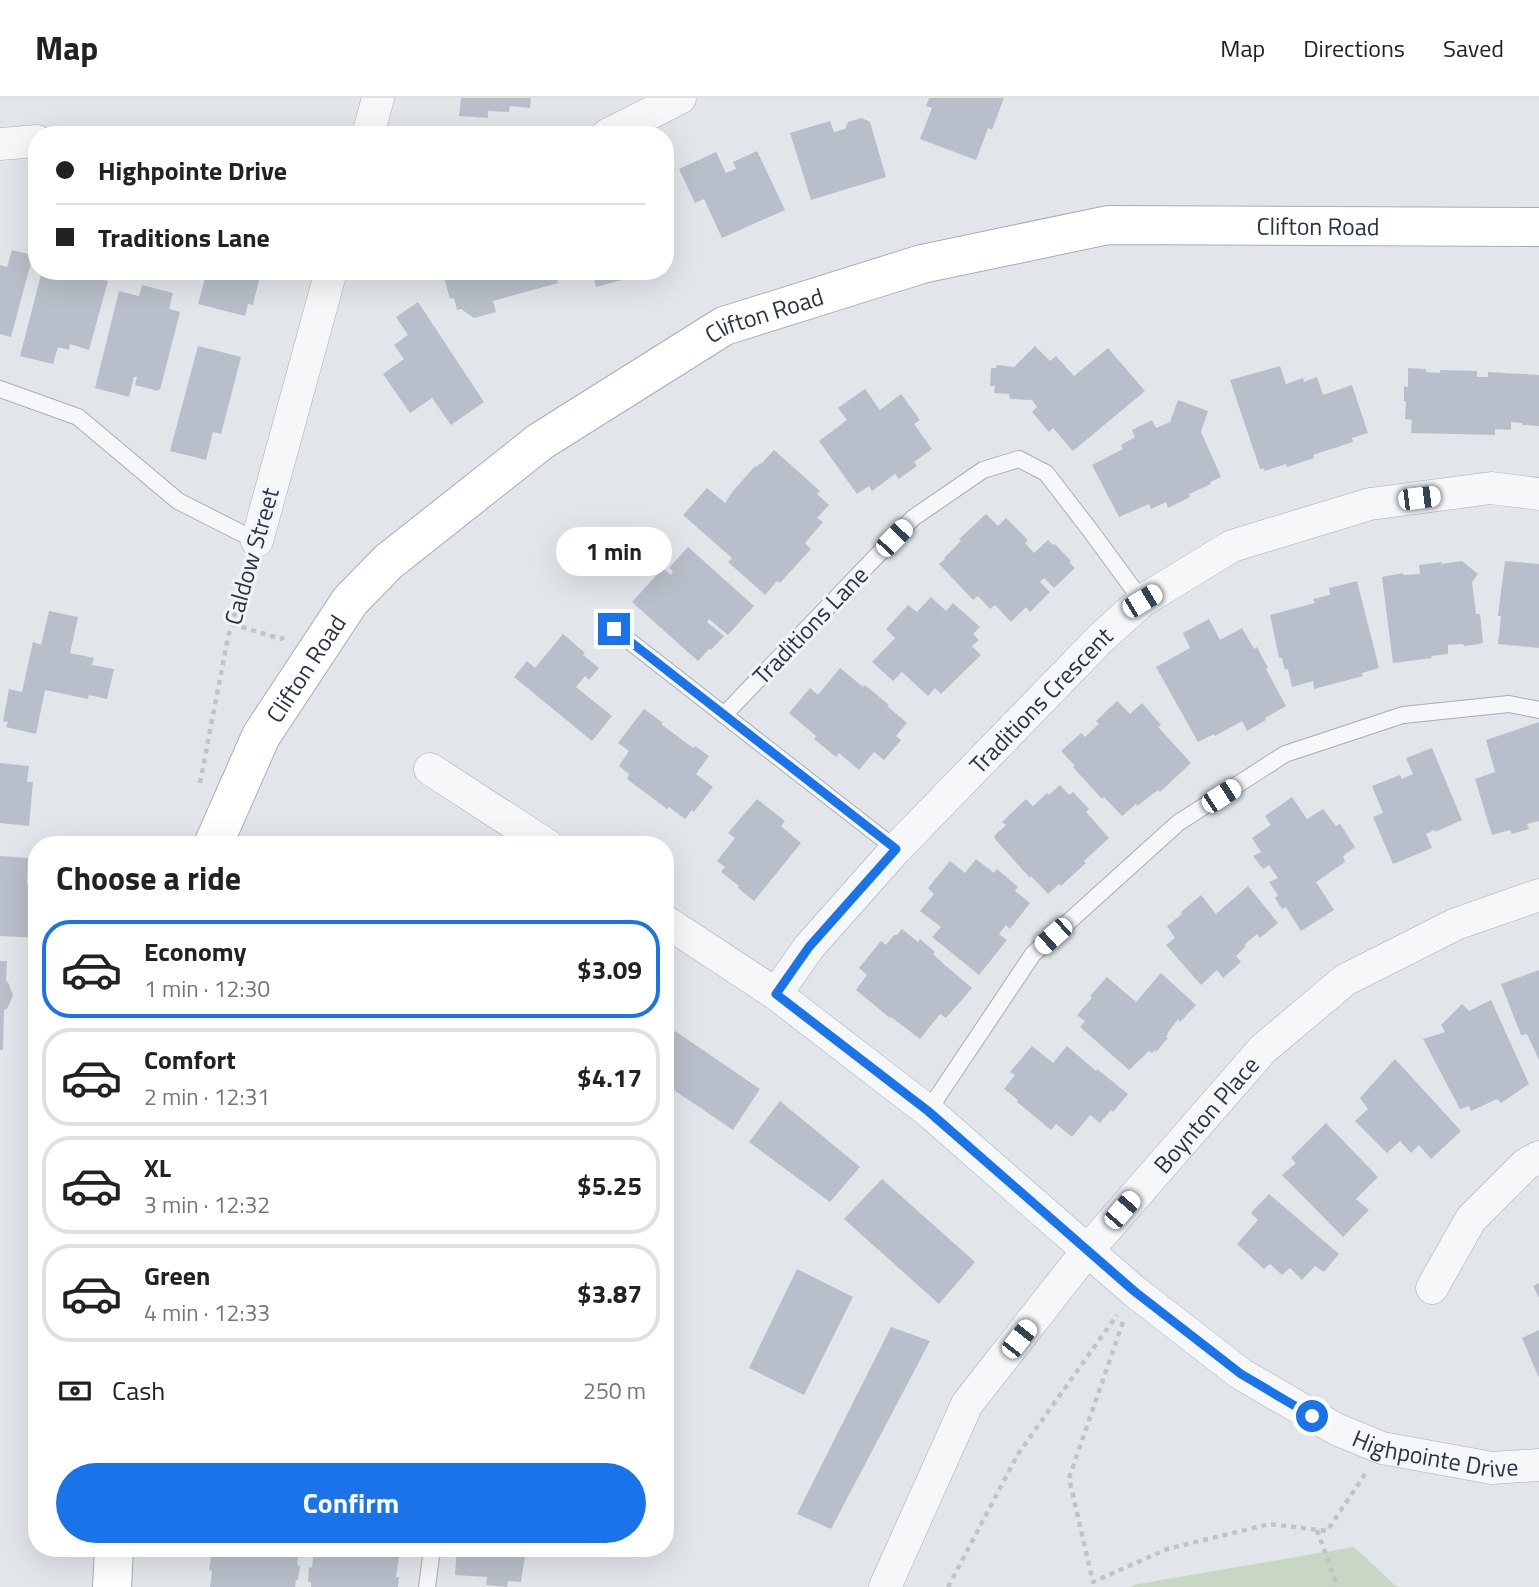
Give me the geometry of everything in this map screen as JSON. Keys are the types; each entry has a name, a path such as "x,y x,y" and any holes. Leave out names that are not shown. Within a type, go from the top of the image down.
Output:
{"main road":[{"name":"Clifton Road","path":"217,836 261,736 350,601 388,562 541,441 724,326 922,264 1108,225 1539,227"},
{"path":"112,1587 114,1557"}],"street":[{"path":"370,126 378,98"},
{"path":"625,126 680,98"},
{"path":"0,144 28,142"},
{"name":"Caldow Street","path":"257,541 329,280"},
{"name":"Traditions Crescent","path":"776,994 809,947 896,849 1093,647 1142,601 1232,545 1370,504 1491,488 1539,494"},
{"path":"430,769 533,836"},
{"name":"Boynton Place","path":"885,1587 967,1404 1087,1251 1263,1049 1345,980 1456,924 1539,895"},
{"name":"Highpointe Drive","path":"674,927 776,994 928,1111 1134,1291 1241,1374 1336,1429 1382,1448 1492,1468 1539,1465"},
{"path":"1432,1288 1471,1219 1526,1164 1539,1157"}],"lane":[{"path":"0,389 78,417 178,501 257,541"},
{"name":"Traditions Lane","path":"724,715 913,518 983,470 1019,459 1046,473 1142,601"},
{"path":"614,629 896,849"},
{"path":"928,1111 1033,954 1178,823 1285,754 1403,715 1509,704 1539,710"},
{"path":"427,1587 431,1557"}],"path":[{"name":"Caldow Street","path":"198,793 228,637 257,541"},
{"path":"1134,1291 1069,1478 1091,1586 1167,1549 1270,1524 1327,1531 1382,1448"},
{"path":"948,1587 1018,1454 1134,1291"},
{"path":"1317,1530 1335,1580 1333,1587"}],"green space":[{"path":"1354,1547 1397,1587 1132,1587 1133,1585"}],"building":[{"path":"461,98 531,98 530,108 510,106 509,112 488,111 488,118 459,116"},
{"path":"929,98 1004,98 992,130 988,128 976,160 920,139 932,108 926,106"},
{"path":"862,118 870,122 886,177 811,200 790,133 830,121 834,132 845,129 848,122"},
{"path":"757,151 785,210 722,238 704,199 695,203 679,169 716,152 726,173 736,169 733,162"},
{"path":"12,250 28,254 28,274 11,337 0,334 0,265 7,267"},
{"path":"40,280 108,281 89,350 70,344 69,350 58,347 53,364 20,356"},
{"path":"205,280 259,280 253,305 248,304 245,316 198,304"},
{"path":"445,280 557,280 558,283 493,301 496,312 474,318 461,309 457,310 454,298 450,299"},
{"path":"594,280 622,280 596,287"},
{"path":"142,285 173,293 169,309 180,312 160,390 135,385 137,377 134,377 129,397 95,388 119,291 139,296"},
{"path":"418,302 484,402 451,425 432,398 410,413 383,374 404,359 394,345 408,335 396,317"},
{"path":"198,346 241,357 221,434 213,432 206,460 170,451"},
{"path":"1035,346 1050,361 1056,356 1074,376 1108,348 1145,391 1073,451 1053,428 1049,432 1032,412 1037,407 1032,400 1010,399 1009,394 994,393 995,386 990,386 991,368 996,368 997,365 1014,367"},
{"path":"1280,366 1286,384 1303,378 1304,382 1317,377 1323,395 1352,385 1368,433 1352,438 1353,442 1287,467 1286,464 1265,471 1260,469 1230,380"},
{"path":"1408,368 1440,373 1440,370 1477,371 1477,377 1488,377 1488,372 1539,375 1539,426 1511,422 1511,430 1495,429 1495,435 1411,433 1412,420 1405,419 1404,401 1404,386 1408,387"},
{"path":"865,389 880,410 901,394 920,420 914,424 932,449 914,462 917,466 899,479 895,474 872,491 869,486 857,494 819,441 847,420 838,408"},
{"path":"1178,400 1208,411 1201,432 1221,477 1168,508 1166,502 1151,509 1149,504 1119,517 1092,465 1123,449 1121,445 1135,437 1132,430 1152,420 1156,428 1170,422"},
{"path":"774,450 820,491 817,494 829,505 817,518 823,522 805,543 811,549 780,583 777,581 765,595 728,562 732,558 683,515 707,488 725,503 755,466 761,464"},
{"path":"986,514 998,526 1006,518 1028,540 1025,543 1034,553 1048,540 1055,544 1075,568 1054,588 1044,578 1040,582 1050,592 1030,612 1026,607 1011,622 995,605 990,609 978,596 973,600 939,564 961,541 959,539"},
{"path":"688,547 754,606 728,635 709,619 707,622 724,636 698,661 632,602 663,568 671,575 673,571 669,568"},
{"path":"1462,561 1478,574 1472,582 1483,642 1464,646 1448,645 1448,654 1393,663 1382,577 1403,573 1420,574 1419,565"},
{"path":"1505,561 1539,564 1539,648 1498,644 1501,616 1498,616"},
{"path":"1357,581 1379,668 1362,673 1363,676 1314,689 1313,681 1292,687 1288,669 1285,670 1282,658 1279,658 1270,615 1315,603 1313,599 1330,595 1329,588"},
{"path":"931,597 946,611 953,603 980,627 973,634 979,640 972,646 981,655 941,694 935,688 928,696 902,672 893,681 872,662 895,638 886,629 908,605 917,612"},
{"path":"49,611 78,617 70,653 94,658 92,665 114,669 107,699 89,695 88,699 45,690 36,734 6,727 8,722 3,721 9,689 22,692 33,642 41,645"},
{"path":"1209,619 1220,640 1242,628 1254,649 1257,647 1286,706 1247,731 1242,721 1198,742 1156,667 1190,648 1183,633"},
{"path":"563,634 599,668 589,680 585,676 576,687 612,716 592,741 514,677 527,661 535,668"},
{"path":"840,668 863,687 865,685 907,723 896,736 901,740 884,760 874,752 859,770 839,753 836,757 789,713 810,688 818,695"},
{"path":"1117,701 1130,714 1142,703 1161,725 1158,727 1191,763 1160,792 1158,790 1122,816 1104,797 1102,799 1061,751 1081,733 1085,737 1099,724 1096,721"},
{"path":"644,709 693,748 695,746 709,756 696,774 713,787 694,812 692,810 685,819 627,779 629,774 619,766 629,751 618,743"},
{"path":"1539,722 1539,821 1527,824 1529,829 1512,834 1510,830 1492,835 1475,779 1495,772 1486,740"},
{"path":"1432,748 1462,820 1426,834 1432,848 1393,864 1373,817 1383,813 1372,786 1400,775 1402,779 1413,774 1406,758"},
{"path":"0,763 29,766 27,782 33,782 29,826 0,823"},
{"path":"1060,785 1069,795 1073,792 1089,809 1086,812 1109,838 1061,886 1059,884 1048,894 1031,876 1030,878 994,836 1006,825 1002,822 1026,799 1033,806"},
{"path":"1292,797 1307,819 1323,809 1336,826 1340,824 1355,847 1343,856 1345,862 1316,882 1334,910 1301,931 1286,907 1282,909 1275,898 1278,895 1269,882 1278,878 1269,865 1263,869 1253,856 1261,852 1252,838 1271,825 1265,816"},
{"path":"757,799 785,821 781,826 801,843 754,901 721,872 725,867 717,861 735,838 728,833"},
{"path":"0,856 28,858 28,938 0,936"},
{"path":"976,859 994,873 997,869 1018,887 1015,891 1030,903 1010,929 1006,925 999,934 1007,940 979,975 932,937 941,927 920,911 934,894 928,888 950,861 965,873"},
{"path":"1248,886 1278,923 1260,938 1257,934 1244,945 1246,946 1236,956 1241,962 1223,978 1217,970 1201,985 1166,945 1175,938 1167,926 1201,895 1216,914"},
{"path":"902,929 918,942 920,939 972,988 946,1018 940,1014 920,1039 856,990 867,975 859,968 881,941 886,945"},
{"path":"0,961 7,961 6,981 13,995 4,1010 3,1050 0,1050"},
{"path":"1539,970 1539,1060 1527,1034 1521,1035 1501,984"},
{"path":"1161,973 1196,1005 1180,1022 1178,1019 1167,1034 1168,1038 1156,1052 1149,1051 1129,1070 1080,1027 1085,1021 1077,1015 1107,977 1136,1002"},
{"path":"1491,1000 1529,1084 1501,1103 1497,1099 1471,1111 1469,1106 1460,1109 1423,1039 1445,1032 1441,1025 1462,1004 1469,1011"},
{"path":"674,1033 760,1089 733,1130 674,1090"},
{"path":"1032,1046 1053,1063 1067,1046 1128,1094 1100,1123 1090,1115 1072,1137 1056,1124 1051,1130 1004,1089 1015,1075 1010,1072"},
{"path":"1395,1059 1461,1131 1431,1159 1419,1145 1411,1153 1400,1141 1387,1153 1355,1121 1368,1109 1360,1098"},
{"path":"780,1101 860,1167 830,1202 749,1142"},
{"path":"1326,1123 1378,1177 1356,1199 1369,1210 1343,1237 1282,1175 1296,1163 1291,1158"},
{"path":"882,1179 975,1262 939,1304 844,1219"},
{"path":"1269,1194 1339,1254 1324,1272 1315,1266 1302,1280 1290,1268 1282,1275 1270,1264 1264,1269 1237,1244 1258,1220 1251,1213"},
{"path":"797,1269 853,1297 804,1395 749,1368"},
{"path":"1539,1283 1539,1298 1533,1286"},
{"path":"891,1327 930,1341 831,1529 797,1514"},
{"path":"1539,1330 1539,1378 1522,1338"},
{"path":"211,1557 298,1557 297,1565 300,1566 295,1587 210,1587 212,1571 209,1570"},
{"path":"313,1557 399,1557 396,1577 399,1577 398,1587 311,1587 311,1582 308,1582 309,1567 312,1568"},
{"path":"456,1557 525,1557 521,1582 508,1581 507,1587 486,1585 487,1577 455,1575"}],"route":[{"path":"614,629 896,849 809,947 776,994 928,1111 1134,1291 1241,1374 1312,1416"}]}
